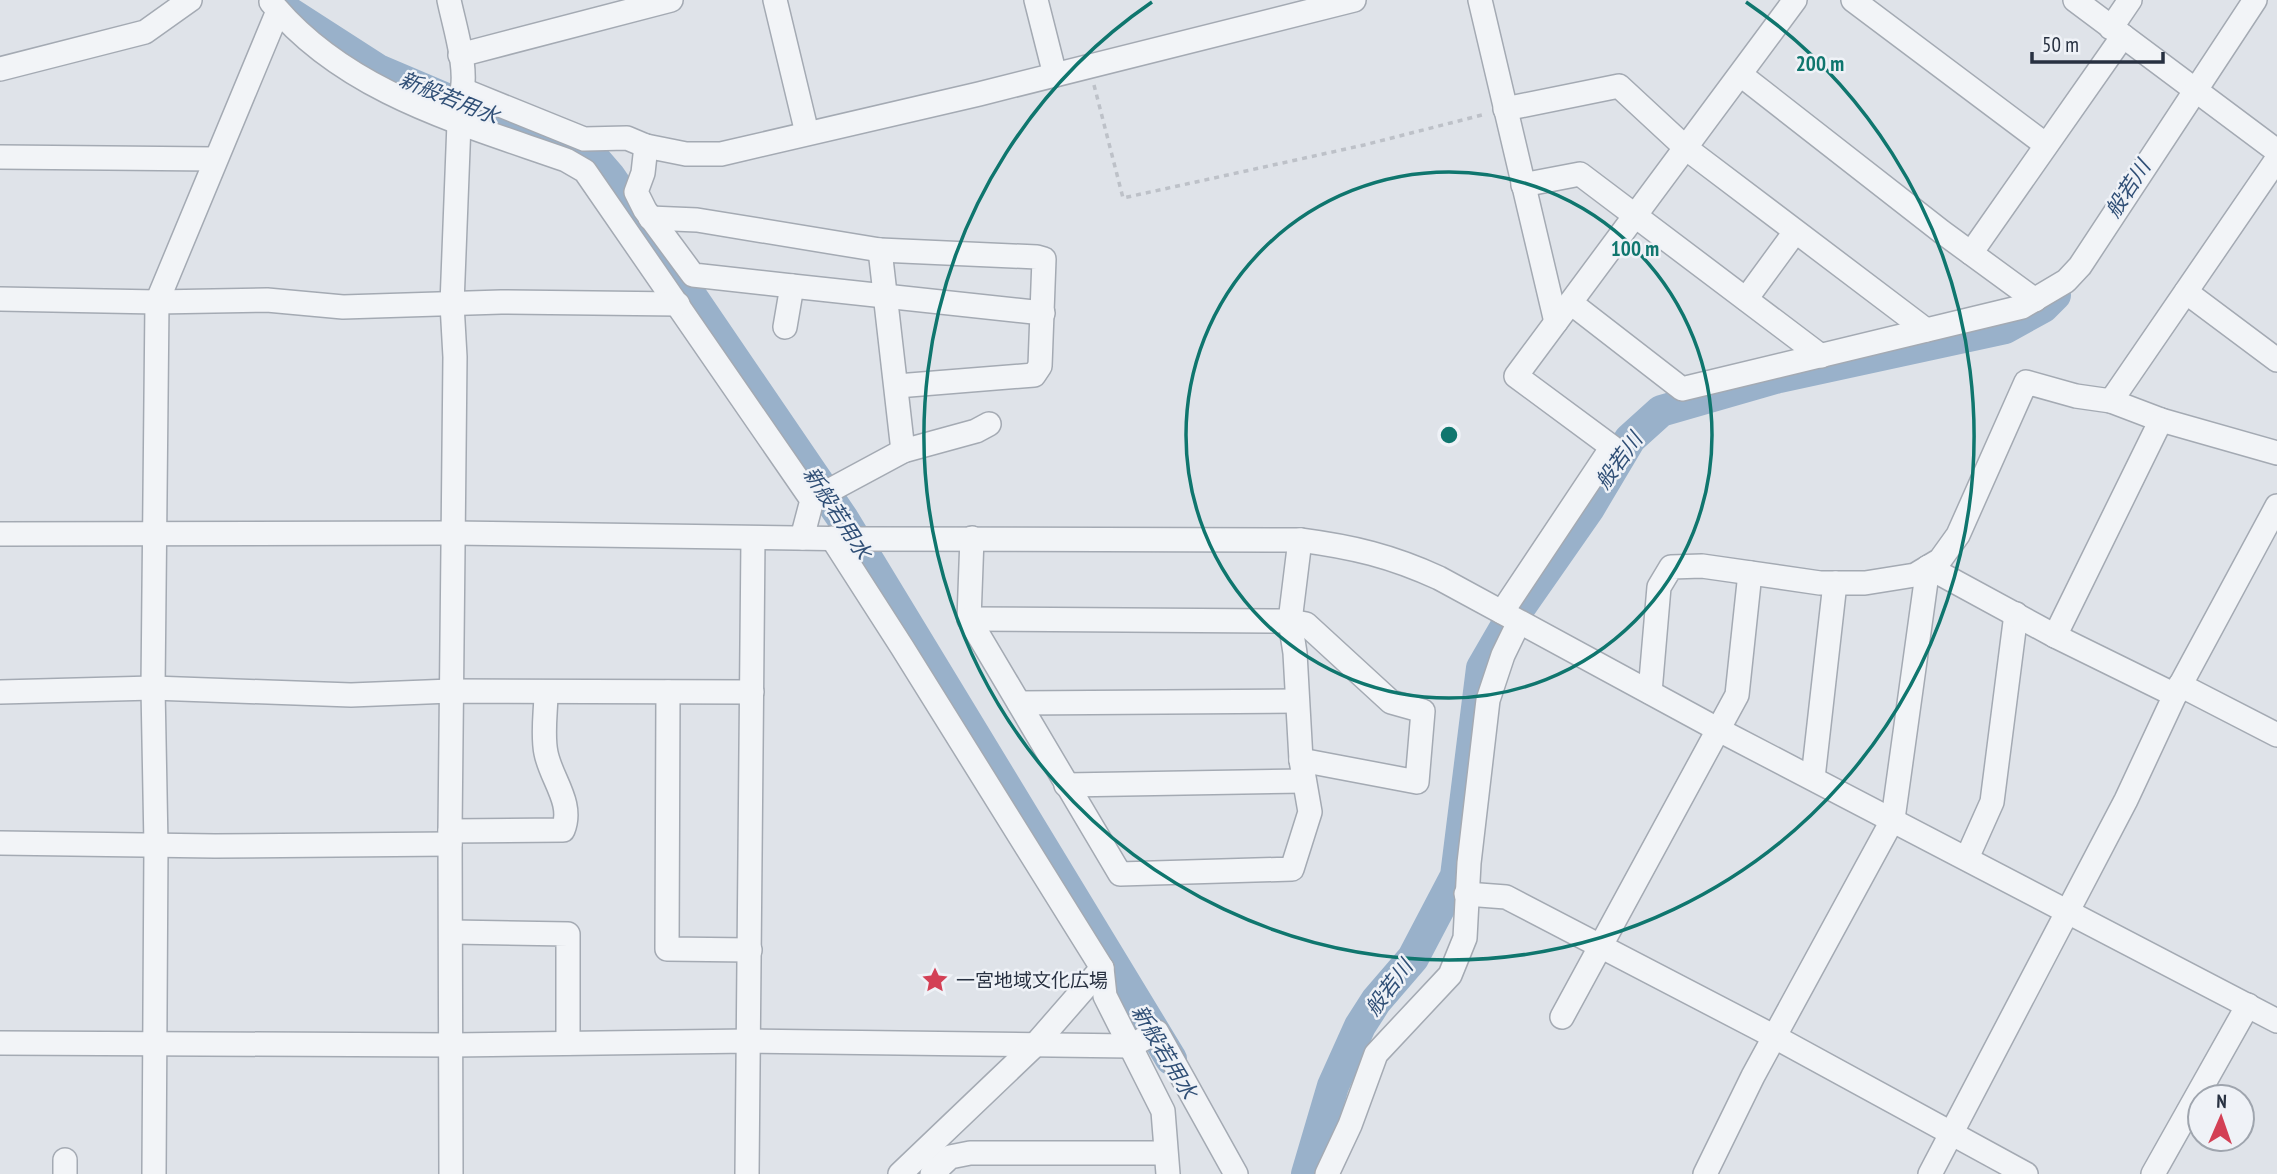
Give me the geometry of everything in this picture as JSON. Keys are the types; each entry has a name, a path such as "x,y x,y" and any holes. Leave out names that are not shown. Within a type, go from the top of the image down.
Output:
{"street":[{"path":"0,69 145,32 190,0"},
{"path":"449,0 460,55 462,94 452,304 455,357 450,837 453,932 452,1174"},
{"path":"460,55 671,0"},
{"path":"775,0 807,132"},
{"path":"1036,0 1055,75"},
{"path":"462,94 584,139 627,138 646,146 686,154 721,154 1055,75 1354,0"},
{"path":"1480,0 1556,322"},
{"path":"1327,1174 1350,1125 1376,1054 1450,975 1465,938 1466,894 1488,700 1503,655 1511,617 1612,447 1516,376 1795,0"},
{"path":"1853,0 2046,145"},
{"path":"2075,0 2277,151"},
{"path":"1972,253 2046,145 2117,32 2130,0"},
{"path":"1571,303 1682,389 2022,307 2066,281 2080,266 2196,91 2249,2"},
{"path":"154,1174 156,845 153,688 157,302 273,6 289,24 331,59 390,95 566,160 585,170 812,500"},
{"path":"1741,75 2035,300"},
{"path":"1505,109 1619,86 1687,149 1926,330"},
{"path":"646,146 643,173 636,192 650,218 693,275 1043,313"},
{"path":"0,157 214,159"},
{"path":"2111,401 2277,159"},
{"path":"1523,185 1580,174 1821,356"},
{"path":"650,218 697,220 880,250 1037,257 1044,260 1040,366 1034,375 897,386"},
{"path":"1746,299 1795,232"},
{"path":"880,250 888,297 903,451"},
{"path":"785,327 792,286"},
{"path":"2186,292 2277,360"},
{"path":"0,299 157,302 267,300 343,307 678,304"},
{"path":"1650,692 1659,587 1671,567 1702,566 1835,583 1865,583 1915,575 1940,560 1958,535 2026,382 2076,396 2111,401 2161,420 2277,453"},
{"path":"2055,636 2161,420"},
{"path":"802,538 812,500 903,451 976,431 989,424"},
{"path":"1930,1174 2126,800 2177,690 2277,506"},
{"path":"0,534 453,533 845,539 1300,540 1361,548 1397,558 1719,730 2277,1021"},
{"path":"747,1174 752,538"},
{"path":"972,538 969,619 1120,874 1292,869 1310,812 1302,770 1296,701 1296,653 1290,621 1300,540"},
{"path":"845,539 902,646 1102,968 1105,996 1163,1111 1167,1164 1014,1164 970,1153 950,1157 932,1174"},
{"path":"1928,567 2055,636 2277,735"},
{"path":"1705,1174 1775,1037 1893,819 1928,567"},
{"path":"1562,1017 1737,695 1750,573"},
{"path":"1813,778 1835,583"},
{"path":"1967,858 1993,802 2016,614"},
{"path":"969,619 1290,621 1306,624 1391,702 1423,710 1417,782 1302,770 1066,785"},
{"path":"0,692 153,688 351,695 451,691 752,692"},
{"path":"0,843 156,845 450,837 563,830 567,820 566,804 551,774 545,749 546,692"},
{"path":"668,692 667,949 750,950"},
{"path":"1019,703 1296,701"},
{"path":"1466,894 1506,897 1775,1037 2026,1174"},
{"path":"453,932 568,934 568,1044"},
{"path":"900,1174 1034,1046 1102,968"},
{"path":"2153,1174 2248,1005"},
{"path":"0,1043 453,1045 749,1041 1130,1046 1157,1032 1236,1174"}],"path":[{"path":"1089,66 1123,198 1364,145 1505,109"}],"waterway":[{"name":"新般若用水","path":"288,12 378,70 477,112 591,155 610,177 843,519 1171,1059"},
{"name":"般若川","path":"1307,1174 1333,1086 1360,1026 1376,1001 1413,958 1456,876 1482,668 1504,630 1589,508 1630,439 1661,411 1779,377 2005,328 2043,307 2055,295"}],"place":[{"name":"一宮地域文化広場","path":"935,980"}]}
